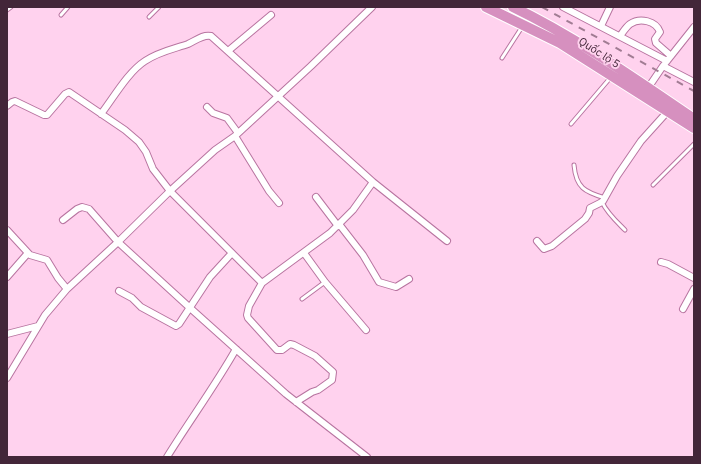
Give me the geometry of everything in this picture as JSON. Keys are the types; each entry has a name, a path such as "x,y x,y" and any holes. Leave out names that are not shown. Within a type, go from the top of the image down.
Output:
{"highway":[{"name":"Quốc lộ 5","path":"486,7 524,24 560,43 694,128"},
{"name":"Quốc lộ 5","path":"518,8 589,49 694,119"}],"street":[{"path":"7,378 38,326 54,304 68,289 170,191 278,96 372,7"},
{"path":"563,7 620,36 694,82"},
{"path":"601,26 610,7"},
{"path":"228,51 271,15"},
{"path":"620,36 630,24 637,21 650,22 655,24 660,32 655,40 656,43 671,56"},
{"path":"648,88 665,63 694,28"},
{"path":"101,114 139,66 164,51 192,42 203,36 211,36 373,182 446,241"},
{"path":"7,106 15,101 44,115 47,115 65,94 69,92 125,130 139,142 146,152 153,169 170,191 262,283"},
{"path":"207,107 212,113 227,118 269,190 279,203"},
{"path":"537,242 544,249 552,246 585,219 590,208 603,200 637,147 668,111"},
{"path":"296,402 332,380 333,372 315,356 294,345 290,344 282,350 277,350 246,315 249,306 262,283 319,242 338,225 354,210 373,182"},
{"path":"316,197 363,256 379,282 396,287 409,279"},
{"path":"63,220 77,209 86,207 118,242 236,349 296,402 367,457"},
{"path":"7,230 28,253 34,257 47,260 58,278 68,289"},
{"path":"7,277 28,253"},
{"path":"119,291 132,298 142,307 176,326 179,324 210,276 232,253"},
{"path":"304,253 325,282 366,330"},
{"path":"661,262 668,264 694,278"},
{"path":"683,309 694,289"},
{"path":"7,334 38,326"},
{"path":"167,457 195,412 220,378 236,349"}],"lane":[{"path":"7,10 11,7"},
{"path":"61,15 68,7"},
{"path":"149,17 159,7"},
{"path":"502,58 524,24"},
{"path":"571,124 612,76"},
{"path":"653,186 694,144"},
{"path":"574,165 575,175 579,184 583,189 603,200 607,212 624,230"},
{"path":"302,299 325,282"}],"railway":[{"path":"542,7 694,91"}]}
